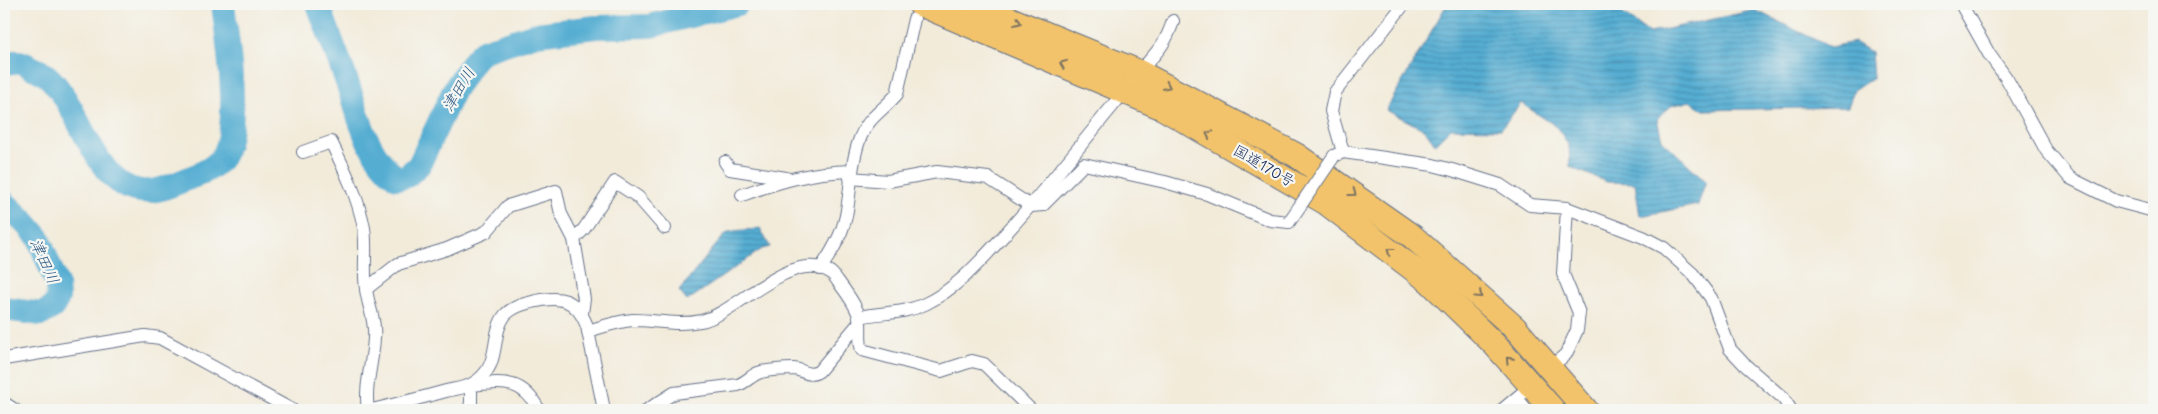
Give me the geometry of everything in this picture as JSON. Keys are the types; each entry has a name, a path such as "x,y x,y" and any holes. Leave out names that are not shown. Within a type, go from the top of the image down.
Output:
{"highway":[{"name":"国道170号","path":"917,12 967,13 1139,72 1296,155 1344,186 1420,243 1515,328 1586,410"},
{"name":"国道170号","path":"967,13 1163,108 1326,202 1429,281 1495,345 1524,391 1553,410"}],"street":[{"path":"742,195 791,178 829,172 888,181 937,172 988,178 1031,206 1043,205 1084,164 1166,182 1207,194 1270,220 1289,222 1338,154 1331,111 1335,92 1404,4"},
{"path":"1961,4 1989,54 2007,79 2046,150 2070,178 2116,201 2154,212"},
{"path":"820,269 835,248 842,229 847,212 851,174 859,140 872,116 897,94 917,12"},
{"path":"647,410 674,393 738,385 747,382 758,373 795,369 808,375 814,374 819,371 859,320 882,312 897,313 911,310 926,304 946,291 968,274 1031,206 1139,72 1159,51 1173,21"},
{"path":"303,152 331,142 352,184 364,228 367,259 366,288 373,316 375,336 366,398 368,410"},
{"path":"1338,154 1433,165 1500,185 1530,205 1567,208 1643,237 1664,248 1693,274 1710,298 1730,349 1782,398 1792,410"},
{"path":"725,162 730,169 791,178"},
{"path":"574,238 584,229 615,182 638,197 665,228"},
{"path":"366,288 398,264 447,249 486,232 508,206 556,191 561,214 574,238 584,299 582,313 588,330 604,410"},
{"path":"1550,368 1566,354 1577,330 1579,313 1564,274 1567,208"},
{"path":"588,330 631,320 676,323 700,322 714,317 769,281 807,268 820,269 831,273 843,288 859,320 862,350 941,371 972,361 984,364 1031,410"},
{"path":"469,410 472,403 471,385 490,366 495,352 498,330 505,315 512,308 549,298 564,299 582,313"},
{"path":"4,359 145,336 160,338 292,410"},
{"path":"372,410 471,385 512,383 530,397 539,410"},
{"path":"1502,410 1524,391"},
{"path":"1524,391 1527,410"},
{"path":"4,403 15,410"}],"water":[{"path":"1447,4 1610,4 1649,33 1755,10 1830,47 1855,42 1871,52 1873,78 1854,90 1848,107 1704,110 1690,101 1671,106 1657,119 1662,140 1706,181 1698,205 1640,216 1635,183 1607,182 1570,167 1569,146 1557,127 1521,103 1501,129 1451,128 1435,144 1425,130 1386,110"},
{"path":"760,228 770,247 762,249 687,301 679,291 725,235 733,231"}],"waterway":[{"name":"津田川","path":"4,63 21,62 46,75 69,104 99,160 111,175 125,186 141,191 154,191 174,185 211,168 220,160 227,147 231,129 232,85 223,4"},
{"name":"津田川","path":"318,4 366,137 379,159 397,178 407,176 419,165 454,90 474,60 483,51 536,34 596,27 650,26 737,4"},
{"name":"津田川","path":"4,202 38,237 57,284 58,298 53,307 42,314 4,309"}]}
